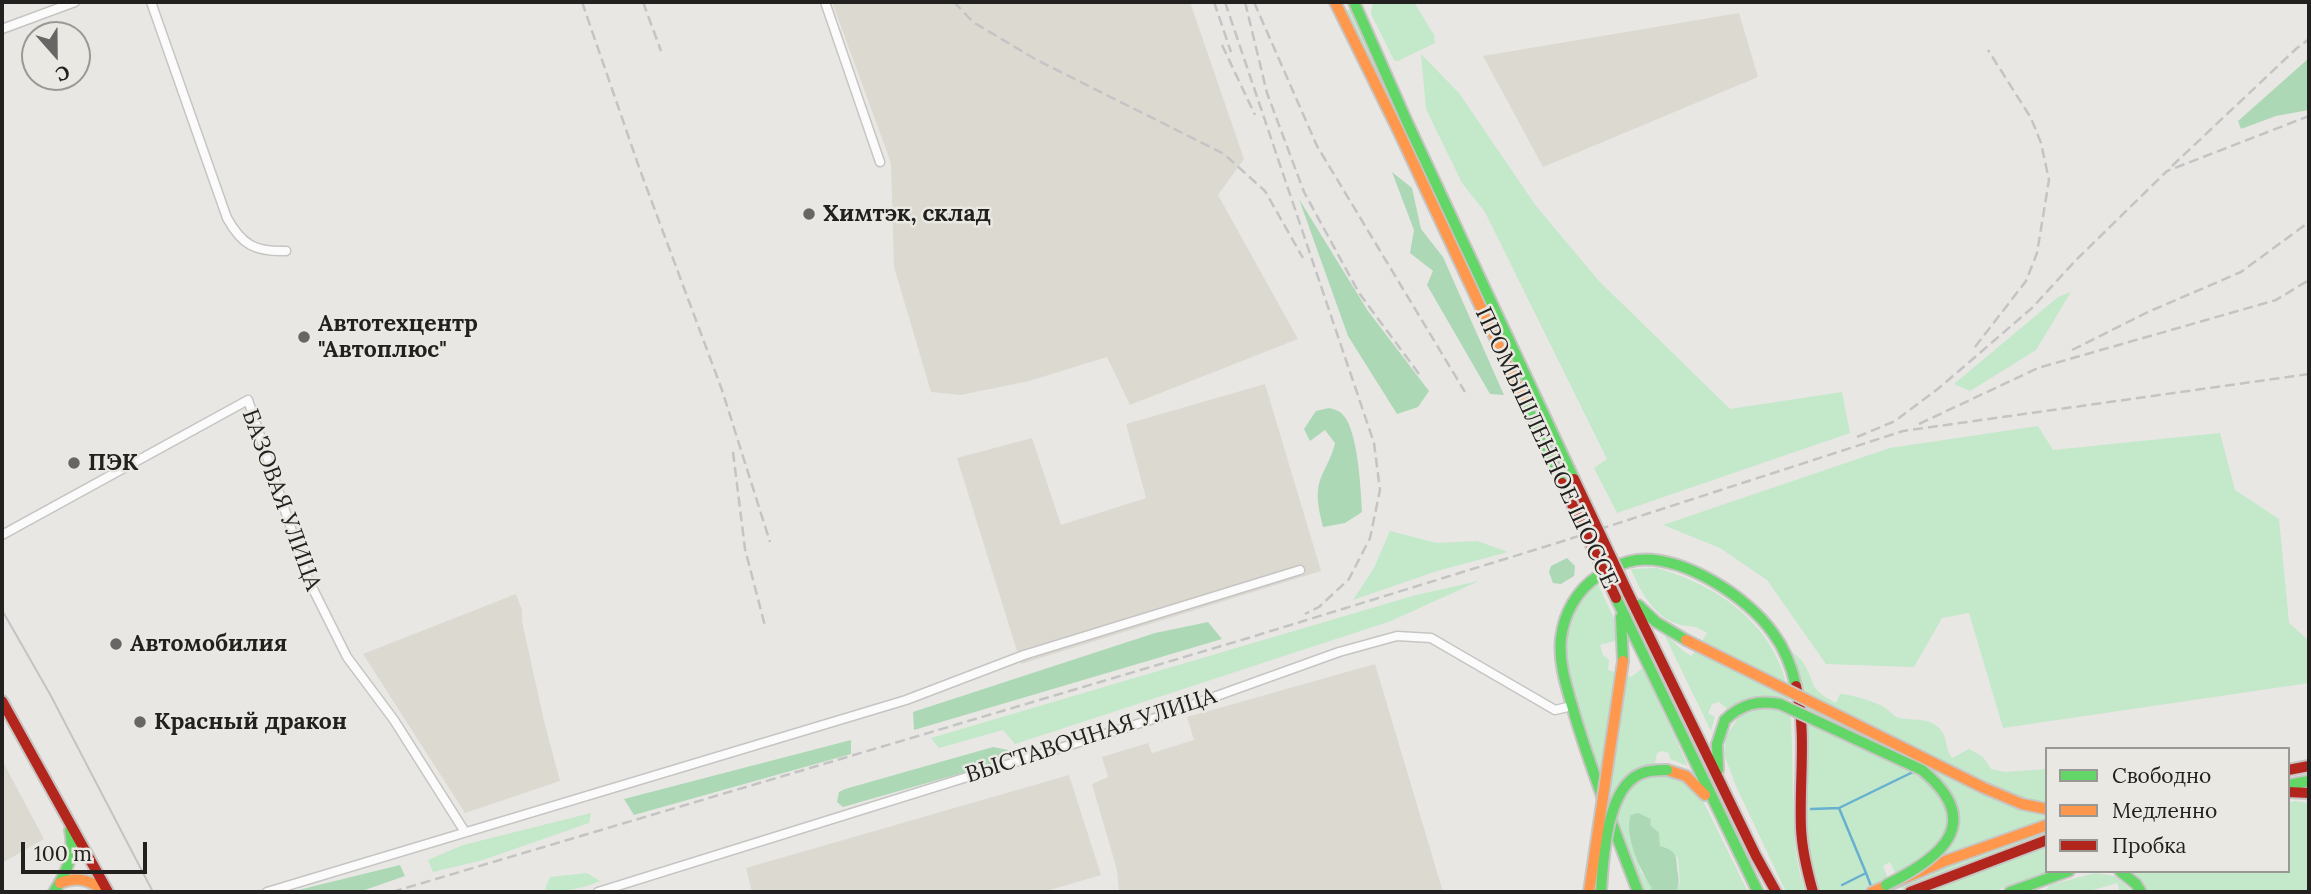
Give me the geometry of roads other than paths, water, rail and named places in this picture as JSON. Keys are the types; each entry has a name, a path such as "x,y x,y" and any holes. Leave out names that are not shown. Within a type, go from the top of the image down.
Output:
{"main road":[{"name":"ПРОМЫШЛЕННОЕ ШОССЕ","path":"1354,2 1574,480 1721,786 1776,892"},
{"name":"ПРОМЫШЛЕННОЕ ШОССЕ","path":"1340,3 1616,598 1758,892"},
{"path":"1638,892 1590,765 1572,706 1560,651 1563,625 1568,611 1583,588 1606,570 1642,559 1667,561 1696,572 1751,607 1774,632 1781,644 1796,682 1801,741 1802,839 1805,867 1813,892"},
{"path":"1628,593 1656,622 1686,640 1984,788 2022,804 2045,809"},
{"path":"1589,892 1623,661 1623,633 1616,598"},
{"path":"2,701 107,892"},
{"path":"1721,786 1716,745 1721,726 1739,708 1759,701 1780,704 1922,770 1941,786 1951,802 1952,829 1947,840 1928,862 1872,892"},
{"path":"2290,770 2309,766"},
{"path":"1601,892 1611,812 1620,792 1633,778 1659,769 1686,776 1694,782 1720,818"},
{"path":"2290,785 2309,781"},
{"path":"2290,792 2309,793"},
{"path":"57,888 66,872 73,849 65,817"},
{"path":"1886,885 2045,826"},
{"path":"1910,892 2045,841"},
{"path":"2010,892 2063,873"},
{"path":"2122,873 2141,892"},
{"path":"57,888 69,879 84,879 107,892"}],"street":[{"path":"2,29 75,2"},
{"path":"151,2 227,218 237,235 250,246 268,251 286,251"},
{"path":"825,2 880,162"},
{"name":"БАЗОВАЯ УЛИЦА","path":"2,534 248,400 308,579 347,657 394,720 465,832"},
{"path":"267,892 906,700 1024,655 1300,570"},
{"name":"ВЫСТАВОЧНАЯ УЛИЦА","path":"598,892 1147,720 1339,652 1397,636 1431,638 1555,710 1572,706"}],"waterway":[{"path":"1811,809 1839,808 1915,771"},
{"path":"1839,808 1866,873 1842,885"},
{"path":"1866,873 1871,886"}],"tram line":[{"path":"2,610 51,696 153,892"}],"railway":[{"path":"582,2 640,170 722,390 770,542"},
{"path":"643,2 661,51"},
{"path":"954,2 973,22 1035,59 1224,154 1265,191 1303,258"},
{"path":"1214,2 1231,52"},
{"path":"1225,2 1374,443 1380,490 1370,538 1349,579 1319,607 1305,614"},
{"path":"1245,2 1267,93 1304,192 1359,293 1422,378"},
{"path":"1254,2 1317,146 1465,392"},
{"path":"2172,166 2309,39"},
{"path":"1222,45 1255,115"},
{"path":"1975,347 2026,281 2037,253 2049,180 2041,143 2031,118 1988,50"},
{"path":"1857,437 1895,421 1939,388 2032,308 2076,260 2167,171 2309,116"},
{"path":"2072,350 2148,312 2241,272 2309,222"},
{"path":"1919,424 2038,368 2276,300 2309,280"},
{"path":"392,892 1245,639 1557,543 1903,431 2309,374"},
{"path":"733,452 745,549 765,626"}],"place":[{"name":"Химтэк, склад","path":"809,214"},
{"name":"Автотехцентр \"Автоплюс\"","path":"304,337"},
{"name":"ПЭК","path":"74,463"},
{"name":"Автомобилия","path":"116,644"},
{"name":"Красный дракон","path":"140,722"}]}
